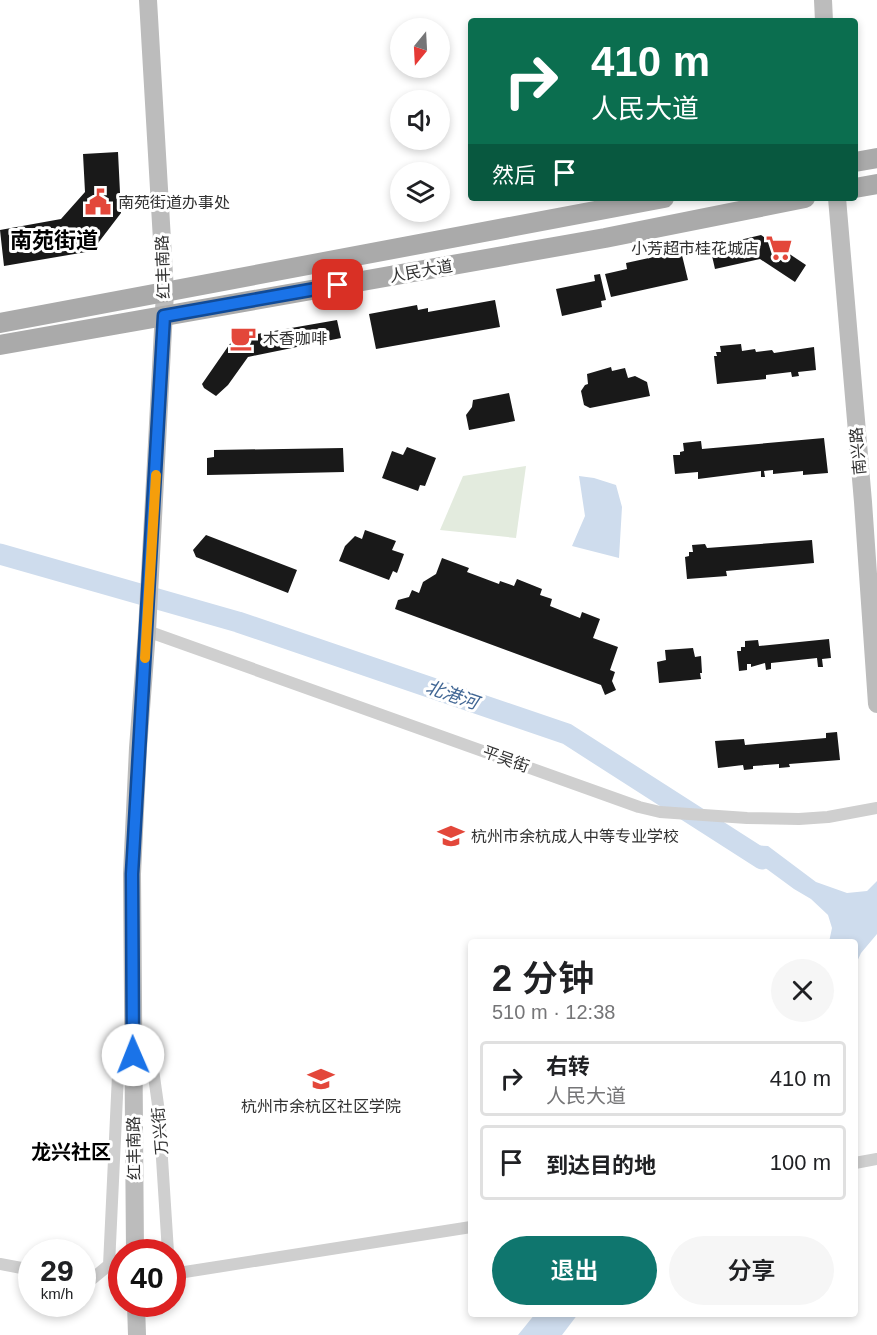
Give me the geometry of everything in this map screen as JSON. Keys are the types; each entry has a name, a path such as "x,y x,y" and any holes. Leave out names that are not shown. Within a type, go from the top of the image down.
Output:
{"main road":[{"path":"858,161 877,158"},
{"path":"858,187 877,184"},
{"name":"人民大道","path":"0,323 648,201"},
{"name":"人民大道","path":"0,345 604,238 790,201"}],"street":[{"name":"红丰南路","path":"135,1239 132,874 165,292 148,0"},
{"path":"823,0 824,18"},
{"name":"南兴路","path":"837,201 863,502 877,704"},
{"name":"平吴街","path":"147,631 639,807 660,812 799,819 828,818 877,808"},
{"path":"96,1276 109,1265 119,1054 133,1033"},
{"name":"万兴街","path":"133,1033 151,1054 159,1112 167,1239"},
{"path":"858,1162 877,1159"},
{"path":"186,1272 468,1227"},
{"path":"0,1264 18,1267"},
{"path":"136,1317 137,1335"}],"shaded area":[{"path":"526,466 516,538 440,530 463,476"}],"water":[{"path":"579,476 616,485 622,507 619,558 572,546 585,516"},
{"path":"733,844 768,846 816,882 847,893 867,891 877,881 877,934 858,960 858,939 830,939 832,928 828,915 811,899"},
{"path":"533,1317 576,1317 562,1335 518,1335"}],"building":[{"name":"南苑街道办事处","path":"118,152 121,213 92,251 4,266 0,230 61,219 85,192 83,154"},
{"path":"761,235 806,265 795,282 760,259 715,269 710,247"},
{"path":"681,251 688,280 611,297 605,274 627,269 626,263"},
{"path":"600,274 606,300 601,301 602,307 562,316 556,289 595,281 594,275"},
{"path":"495,300 500,327 376,349 369,314 417,305 418,310 428,308 428,312"},
{"path":"337,320 341,338 248,357 228,385 216,396 202,384 236,335 248,332 251,335"},
{"path":"741,344 742,351 772,350 774,353 814,347 816,370 798,372 799,376 792,377 791,372 766,375 766,379 717,384 714,356 717,356 716,352 721,352 720,346"},
{"path":"611,367 612,371 625,368 628,378 635,376 647,382 650,396 590,408 584,405 581,391 588,384 587,374"},
{"path":"509,393 515,421 469,430 466,415 472,407 473,400"},
{"path":"824,438 828,473 803,475 803,471 773,474 773,470 764,471 765,477 761,477 761,471 698,479 698,472 675,474 673,455 680,455 680,452 684,451 683,443 701,441 702,449"},
{"path":"407,447 436,458 425,486 420,485 418,491 382,478 392,451 403,455"},
{"path":"343,448 344,472 207,475 207,458 214,457 214,450"},
{"path":"365,530 396,541 392,550 404,554 397,573 393,571 389,580 339,561 345,546 355,536 362,539"},
{"path":"206,535 297,570 288,593 196,557 193,550"},
{"path":"812,540 814,563 726,571 727,576 687,579 685,557 689,556 689,552 693,552 692,545 705,544 707,548"},
{"path":"442,558 469,568 467,572 499,584 500,581 514,586 517,579 542,589 540,595 552,599 550,606 580,618 582,612 600,619 593,638 618,647 610,670 615,672 612,681 616,690 605,695 601,685 395,609 398,600 409,597 412,590 419,593 423,582 436,574"},
{"path":"829,639 831,658 822,659 823,667 818,667 817,658 771,663 771,669 766,670 765,663 751,667 751,664 747,664 747,670 739,671 737,651 745,647 745,641 758,640 759,646"},
{"path":"693,648 695,657 701,656 701,679 659,683 657,662 666,660 665,650"},
{"path":"837,732 840,760 789,764 790,767 779,768 779,764 753,766 753,769 744,770 743,765 718,768 715,741 744,739 745,745 826,738 826,733"}],"waterway":[{"name":"北港河","path":"0,554 238,622 567,734 762,859"}],"slow traffic":[{"path":"145,658 156,475"}],"place":[{"name":"南苑街道办事处","path":"98,202"},
{"name":"小芳超市桂花城店","path":"779,248"},
{"name":"木香咖啡","path":"243,338"},
{"name":"杭州市余杭成人中等专业学校","path":"451,836"},
{"name":"杭州市余杭区社区学院","path":"321,1079"}],"district":[{"name":"南苑街道","path":"54,240"},
{"name":"龙兴社区","path":"71,1152"}],"route":[{"path":"133,1055 132,874 164,316 338,285"}]}
